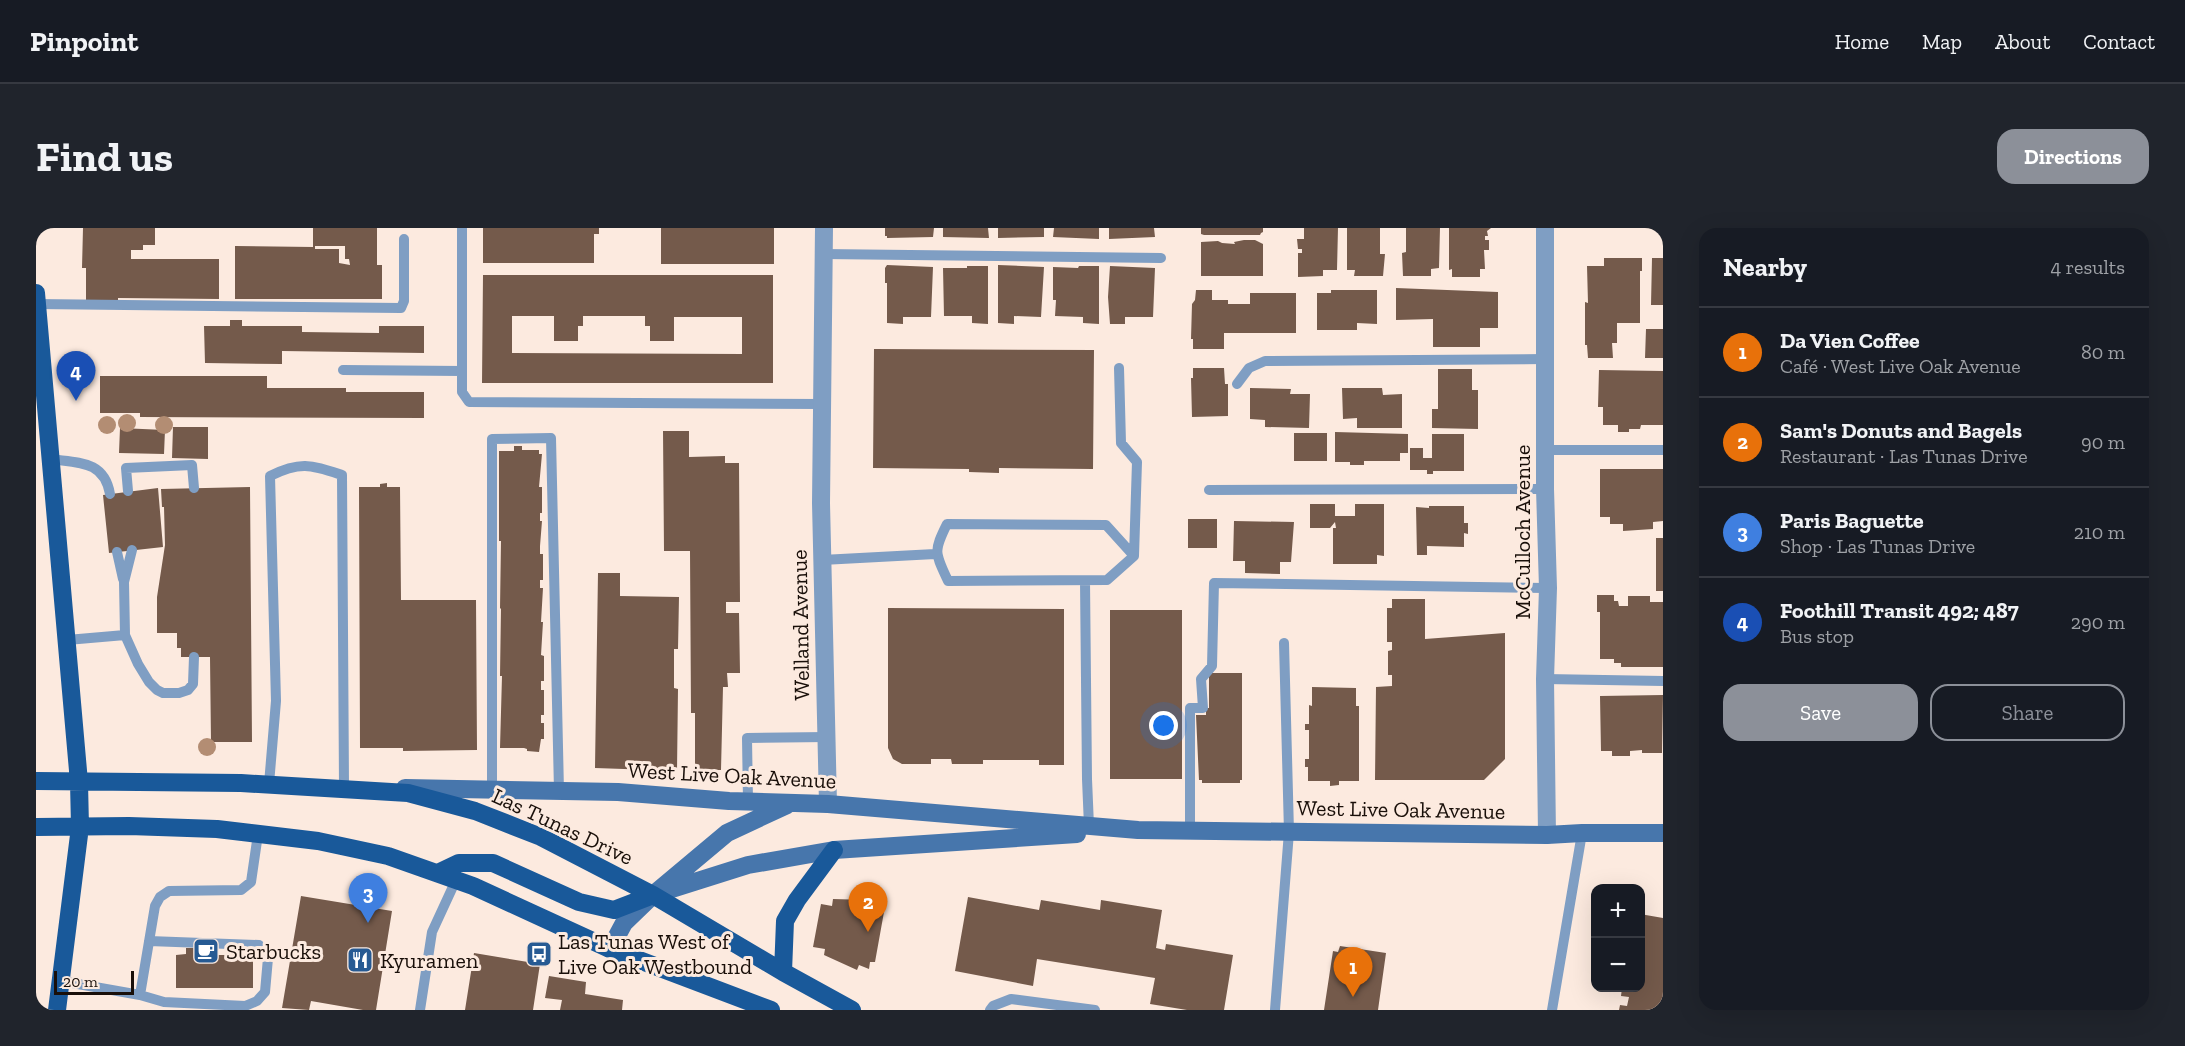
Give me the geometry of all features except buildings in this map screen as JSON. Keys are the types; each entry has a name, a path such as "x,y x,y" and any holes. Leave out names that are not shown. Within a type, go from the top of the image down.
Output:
{"main road":[{"path":"37,299 41,418 50,459 79,782 80,827 57,1010"},
{"name":"Las Tunas Drive","path":"36,781 269,784 408,793 475,811 541,837 653,895 852,1010"},
{"path":"36,827 129,826 217,829 318,841 388,856 473,886 610,949 771,1010"},
{"path":"783,972 785,921 797,900 834,850"},
{"path":"438,873 459,863 493,862 579,902 614,910 653,895"}],"street":[{"name":"Welland Avenue","path":"824,228 821,404 822,560 828,804"},
{"name":"McCulloch Avenue","path":"1545,228 1545,489 1548,588 1545,679 1546,835"},
{"name":"West Live Oak Avenue","path":"322,788 618,792 828,804 1138,830 1546,835 1663,833"},
{"path":"653,895 727,833 792,803"},
{"name":"West Live Oak Avenue","path":"610,949 624,924 653,895 748,865 834,850 1138,830"}],"lane":[{"path":"462,228 462,392 470,402 821,404"},
{"path":"37,299 401,308 404,302 404,239"},
{"path":"824,254 1161,258"},
{"path":"1237,384 1249,368 1265,361 1545,359"},
{"path":"1119,368 1121,443 1137,462 1134,556 1107,580 948,580 935,554 939,539 947,524 1106,525 1134,556"},
{"path":"343,370 462,371"},
{"path":"492,790 492,439 551,438 559,791"},
{"path":"1546,450 1663,450"},
{"path":"50,459 96,467 108,482 110,494"},
{"path":"128,492 126,468 192,465 194,488"},
{"path":"269,784 276,701 270,476 289,467 314,466 342,475 345,788"},
{"path":"1209,490 1545,489"},
{"path":"124,582 132,550"},
{"path":"117,552 124,582 125,635 138,664 157,690 163,693 188,690 193,684 194,657"},
{"path":"822,560 935,554"},
{"path":"1085,581 1089,826"},
{"path":"1190,831 1190,708 1203,708 1201,679 1212,666 1214,583 1548,588"},
{"path":"67,640 125,635"},
{"path":"1275,1010 1289,832 1284,643"},
{"path":"1545,679 1663,681"},
{"path":"748,801 747,738 827,737"},
{"path":"1551,1010 1582,833"},
{"path":"140,995 155,906 160,897 170,891 241,890 251,882 258,834"},
{"path":"420,1010 432,932 456,880"},
{"path":"61,981 140,995 164,1002 245,1006 257,1001 264,992 268,958 266,951 259,945 149,941"},
{"path":"990,1010 993,1006 1011,999 1095,1010"}],"place":[{"name":"Foothill Transit 492; 487","path":"76,401"},
{"name":"Paris Baguette","path":"368,923"},
{"name":"Sam's Donuts and Bagels","path":"868,932"},
{"name":"Starbucks","path":"206,951"},
{"name":"Las Tunas West of Live Oak Westbound","path":"539,954"},
{"name":"Kyuramen","path":"360,960"},
{"name":"Da Vien Coffee","path":"1353,997"}]}
